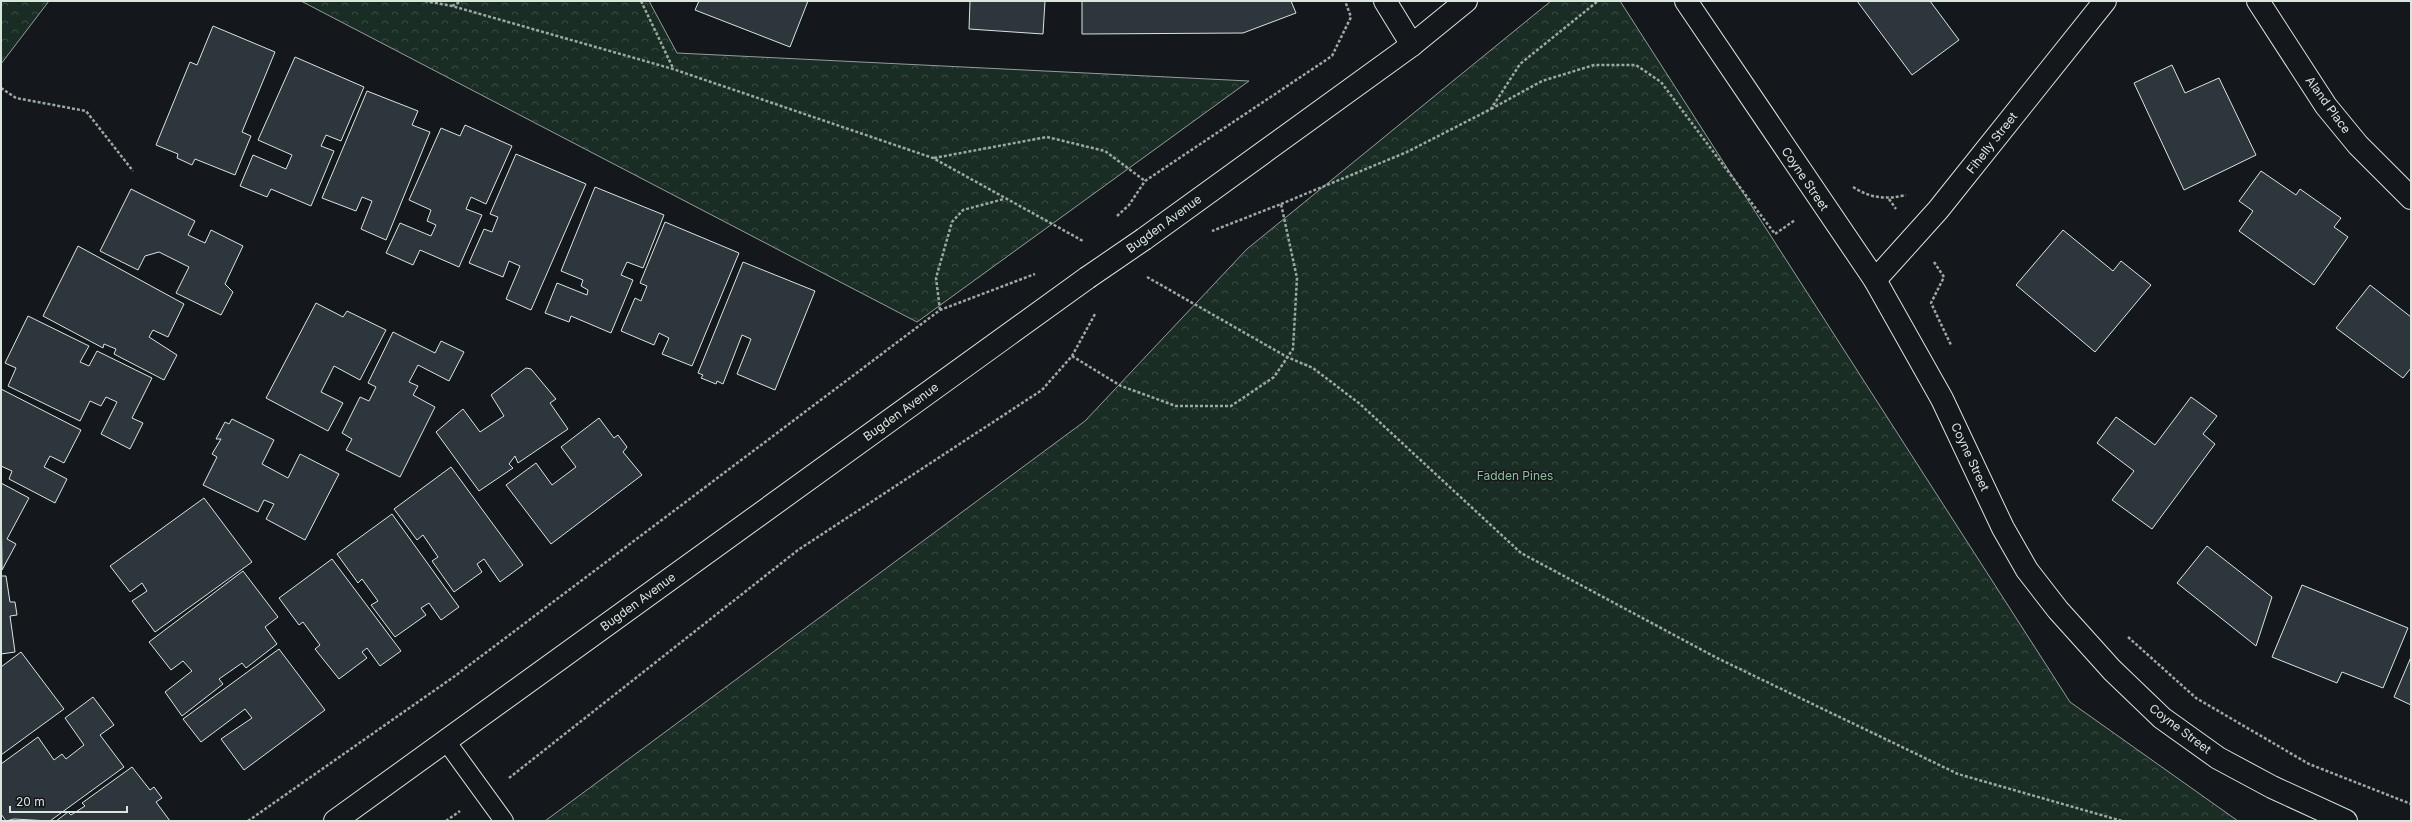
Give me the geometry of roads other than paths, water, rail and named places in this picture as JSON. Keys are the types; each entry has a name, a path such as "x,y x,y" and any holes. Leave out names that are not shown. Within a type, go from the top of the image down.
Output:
{"street":[{"path":"1386,1 1412,45"},
{"name":"Bugden Avenue","path":"335,821 1412,45 1466,1"},
{"name":"Coyne Street","path":"1686,1 1820,202 1875,280 1942,399 2003,528 2027,570 2058,610 2112,670 2162,718 2218,758 2272,787 2346,821"},
{"name":"Fihelly Street","path":"1875,280 1938,210 2105,1"},
{"name":"Aland Place","path":"2258,1 2331,111 2358,145 2411,198"}],"lane":[{"path":"446,741 504,821"}],"park label":[{"name":"Fadden Pines","path":"1515,476"}]}
